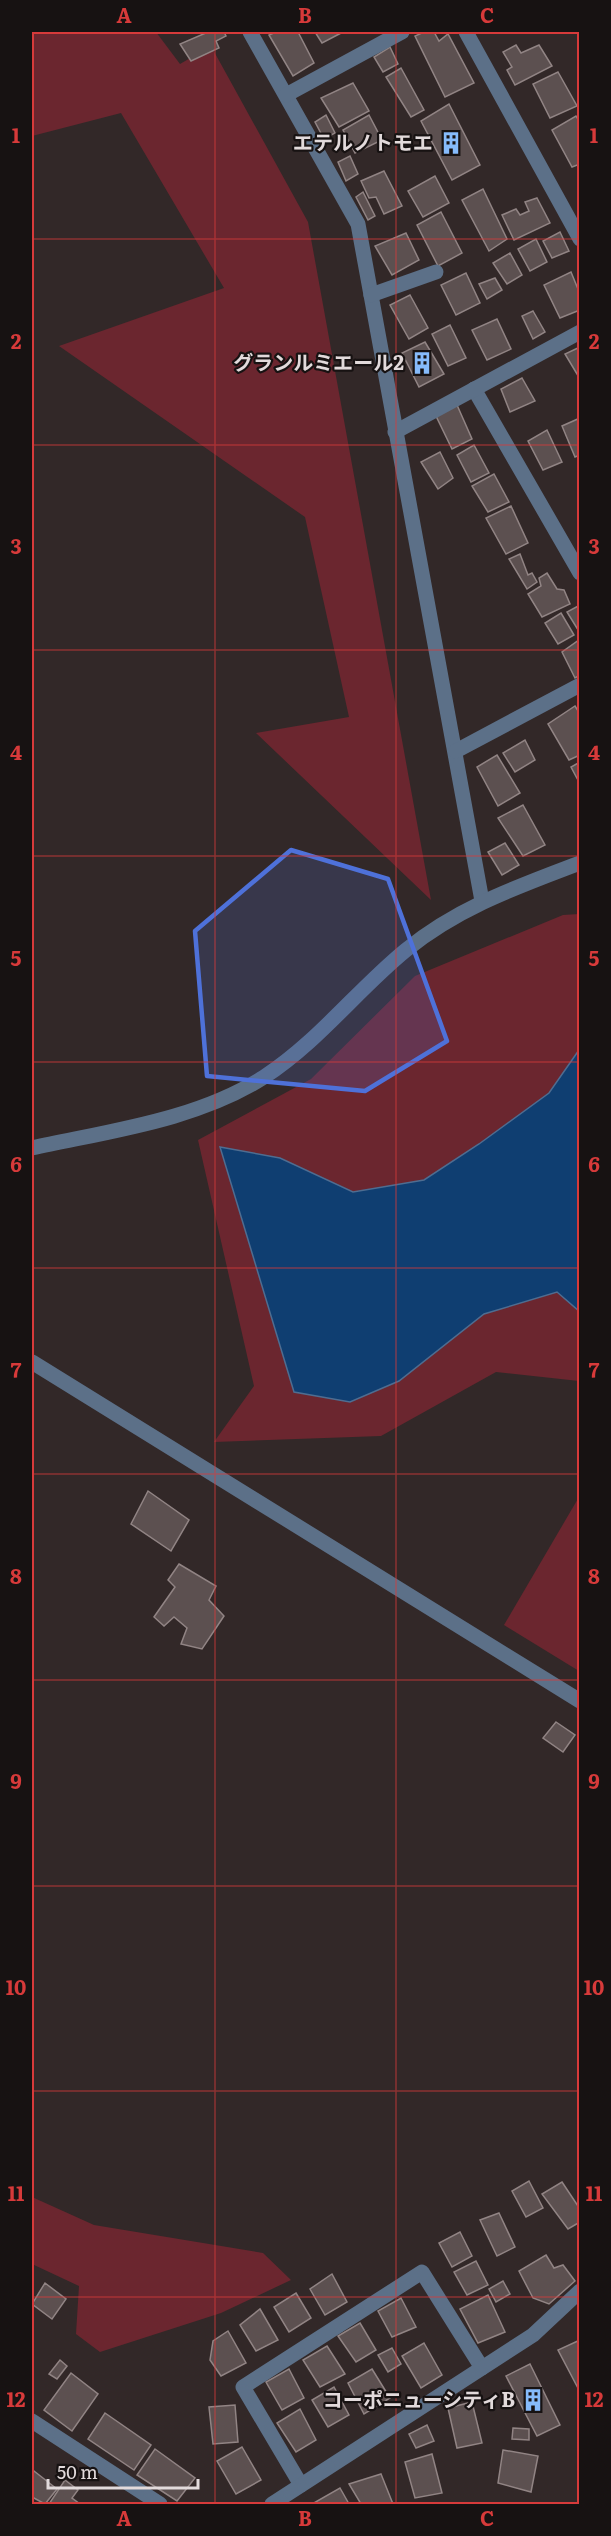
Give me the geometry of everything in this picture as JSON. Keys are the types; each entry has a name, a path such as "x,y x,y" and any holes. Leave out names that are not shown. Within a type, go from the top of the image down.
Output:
{"street":[{"path":"250,32 358,224 482,901"},
{"path":"286,95 402,32"},
{"path":"466,32 579,239"},
{"path":"370,295 436,272"},
{"path":"395,432 579,332"},
{"path":"474,389 579,573"},
{"path":"456,751 579,685"},
{"path":"32,1148 182,1113 232,1094 256,1081 296,1053 406,951 445,921 482,901 579,862"},
{"path":"32,1362 579,1701"},
{"path":"301,2485 243,2387 422,2272 482,2368"},
{"path":"272,2505 533,2335 579,2291"},
{"path":"32,2421 160,2505"}],"highlighted area":[{"path":"291,850 388,879 447,1041 365,1091 207,1076 195,931"}],"shaded area":[{"path":"32,32 156,32 180,64 211,46 308,222 431,900 256,733 349,717 305,517 59,346 224,288 121,113 32,136"},
{"path":"579,914 579,1381 496,1372 381,1436 214,1442 254,1386 198,1140 311,1079 415,976 563,915"},
{"path":"579,1497 579,1671 504,1625"},
{"path":"32,2197 94,2225 263,2253 291,2280 221,2313 100,2352 76,2334 79,2286 32,2264"}],"water":[{"path":"579,1050 579,1311 557,1292 484,1314 399,1381 350,1402 294,1392 220,1147 280,1158 353,1192 424,1180 479,1144 549,1093"}],"building":[{"path":"208,32 224,32 226,36 216,41 219,48 191,61 180,44"},
{"path":"276,32 298,32 314,63 293,76 269,35"},
{"path":"315,32 343,32 322,43"},
{"path":"424,32 434,32 439,41 448,34 474,83 445,97 415,36"},
{"path":"516,45 521,53 539,45 552,66 515,85 507,70 512,67 503,52"},
{"path":"390,47 398,64 383,72 374,57"},
{"path":"401,68 424,110 411,117 386,77"},
{"path":"558,72 577,106 550,118 533,84"},
{"path":"353,83 369,111 339,127 321,98"},
{"name":"エテルノトモエ","path":"449,104 480,165 452,180 421,121"},
{"path":"326,115 335,133 324,139 315,122"},
{"path":"369,115 382,140 355,153 343,130"},
{"path":"576,116 580,123 580,164 572,167 552,130"},
{"path":"350,156 358,174 346,181 338,162"},
{"path":"384,171 402,206 384,214 376,197 369,198 361,181"},
{"path":"435,176 449,203 423,217 408,191"},
{"path":"483,189 507,239 489,251 462,200"},
{"path":"363,192 375,216 368,220 356,197"},
{"path":"537,198 550,223 514,240 502,215 516,209 520,215 529,211 525,202"},
{"path":"441,212 462,253 438,266 417,225"},
{"path":"560,232 569,251 552,258 543,241"},
{"path":"406,233 419,260 392,275 375,246"},
{"path":"536,239 547,262 530,271 518,249"},
{"path":"510,253 522,275 507,284 493,263"},
{"path":"571,272 580,294 580,310 560,318 544,285"},
{"path":"466,273 480,303 456,315 441,285"},
{"path":"495,278 502,290 487,299 479,284"},
{"path":"410,295 428,328 409,339 390,305"},
{"path":"533,311 545,332 533,339 522,316"},
{"path":"497,319 511,349 487,360 472,330"},
{"path":"450,325 466,358 448,366 432,334"},
{"name":"グランルミエール2","path":"425,342 444,374 419,387 402,353"},
{"path":"580,347 580,379 565,354"},
{"path":"522,378 535,401 510,412 501,389"},
{"path":"457,405 472,439 452,449 436,416"},
{"path":"580,418 580,455 575,457 562,426"},
{"path":"547,430 562,462 543,470 528,441"},
{"path":"474,445 489,473 471,482 457,455"},
{"path":"440,452 453,478 438,489 421,462"},
{"path":"494,474 509,502 488,512 472,486"},
{"path":"511,506 528,543 506,554 486,518"},
{"path":"520,554 528,575 532,573 537,582 527,589 509,559"},
{"path":"547,573 557,589 564,590 570,604 542,617 528,594 541,586 539,578"},
{"path":"580,605 580,633 567,612"},
{"path":"561,613 574,635 558,644 545,623"},
{"path":"579,640 580,675 575,678 562,652"},
{"path":"575,706 580,714 580,755 569,760 548,724"},
{"path":"525,740 535,760 515,772 503,753"},
{"path":"497,755 520,793 498,806 477,767"},
{"path":"580,762 580,784 571,767"},
{"path":"523,805 545,845 523,856 498,818"},
{"path":"505,843 519,865 502,875 488,852"},
{"path":"148,1491 189,1520 171,1551 131,1524"},
{"path":"179,1564 216,1586 209,1600 224,1616 202,1649 181,1644 187,1628 174,1617 164,1626 154,1617 175,1587 168,1580"},
{"path":"556,1722 575,1735 563,1752 543,1738"},
{"path":"529,2181 543,2208 526,2217 512,2191"},
{"path":"562,2182 580,2209 580,2222 568,2229 542,2194"},
{"path":"499,2213 515,2247 497,2256 480,2220"},
{"path":"460,2232 472,2256 452,2267 439,2243"},
{"path":"546,2255 554,2268 563,2265 575,2281 549,2304 533,2298 519,2271"},
{"path":"476,2261 488,2285 467,2295 454,2272"},
{"path":"332,2274 347,2302 325,2315 310,2289"},
{"path":"503,2281 510,2294 496,2302 489,2289"},
{"path":"45,2283 66,2299 52,2319 32,2304"},
{"path":"296,2293 311,2318 289,2332 274,2307"},
{"path":"488,2295 505,2332 478,2343 460,2309"},
{"path":"401,2298 416,2327 392,2337 378,2311"},
{"path":"260,2309 278,2340 256,2351 240,2325"},
{"path":"360,2323 376,2350 356,2362 338,2336"},
{"path":"228,2331 246,2363 221,2376 210,2360 213,2341"},
{"path":"580,2340 580,2392 558,2350"},
{"path":"424,2343 442,2375 421,2388 402,2356"},
{"path":"327,2346 345,2374 320,2387 303,2360"},
{"path":"392,2348 401,2364 388,2372 378,2355"},
{"path":"60,2360 67,2366 57,2379 49,2374"},
{"name":"コーポニューシティB","path":"530,2364 560,2425 537,2436 506,2376"},
{"path":"289,2369 304,2398 282,2410 266,2382"},
{"path":"372,2369 390,2398 364,2414 348,2383"},
{"path":"71,2373 98,2394 72,2431 44,2410"},
{"path":"334,2387 349,2415 328,2427 312,2400"},
{"path":"472,2402 482,2443 457,2448 448,2408"},
{"path":"235,2405 238,2442 213,2444 209,2407"},
{"path":"300,2409 316,2440 296,2452 277,2423"},
{"path":"105,2413 151,2445 134,2470 88,2439"},
{"path":"427,2425 434,2441 416,2448 409,2434"},
{"path":"513,2428 529,2429 529,2440 512,2439"},
{"path":"242,2447 261,2480 236,2494 217,2461"},
{"path":"155,2449 195,2478 177,2501 137,2475"},
{"path":"503,2450 538,2456 531,2492 498,2483"},
{"path":"432,2454 442,2493 415,2498 405,2462"},
{"path":"34,2471 57,2489 45,2504 32,2497"},
{"path":"381,2474 393,2504 361,2504 349,2484"},
{"path":"65,2480 78,2490 72,2498 80,2504 49,2504"},
{"path":"340,2488 349,2504 312,2504"}],"place":[{"name":"エテルノトモエ","path":"451,143"},
{"name":"グランルミエール2","path":"422,363"},
{"name":"コーポニューシティB","path":"533,2400"}]}
